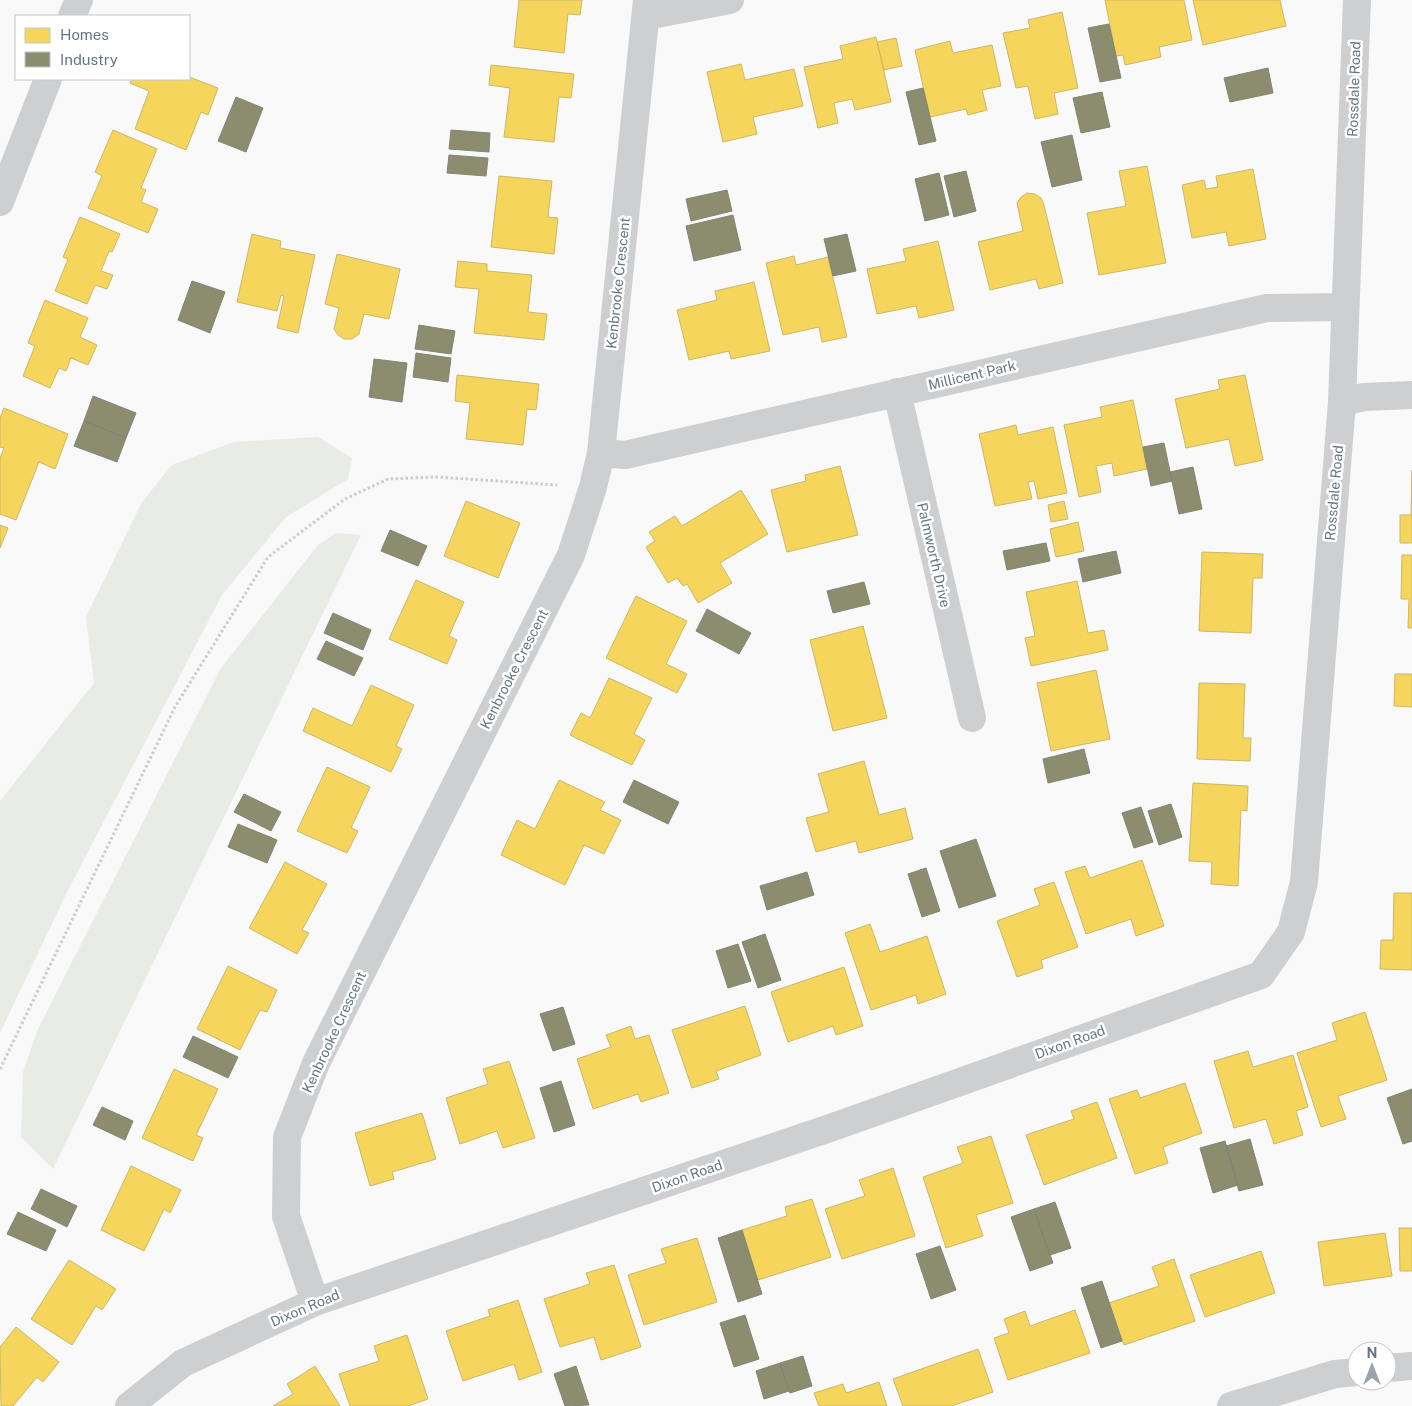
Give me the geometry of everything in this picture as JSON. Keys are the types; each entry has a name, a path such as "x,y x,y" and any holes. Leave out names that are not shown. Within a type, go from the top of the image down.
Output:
{"street":[{"path":"72,15 79,0"},
{"path":"646,8 730,0"},
{"name":"Rossdale Road","path":"1260,975 1291,932 1304,882 1342,402 1358,0"},
{"name":"Kenbrooke Crescent","path":"315,1302 286,1216 287,1138 320,1054 571,555 594,487 601,453 646,8"},
{"path":"0,202 48,80"},
{"name":"Millicent Park","path":"601,453 625,455 1267,308 1345,307"},
{"name":"Palmworth Drive","path":"896,392 972,718"},
{"path":"1342,402 1364,396 1412,395"},
{"name":"Dixon Road","path":"129,1406 183,1363 315,1302 833,1127 1260,975"},
{"path":"1397,1367 1412,1366"},
{"path":"1231,1406 1286,1398 1335,1374 1347,1373"}],"path":[{"path":"0,1069 175,707 268,557 345,499 388,479 436,477 594,487"}],"shaded area":[{"path":"318,437 352,458 348,479 286,517 222,595 68,890 0,1033 0,801 94,683 86,617 142,502 172,465 234,442"},
{"path":"336,533 361,535 53,1169 21,1137 23,1072 37,1031 221,668 318,545"}],"building: Homes":[{"path":"519,0 582,0 580,15 568,14 564,53 514,47"},
{"path":"1105,0 1184,0 1192,40 1159,47 1161,57 1125,65 1123,55 1116,56"},
{"path":"1193,0 1280,0 1286,26 1203,45"},
{"path":"1062,12 1078,88 1054,93 1058,114 1035,119 1028,86 1016,88 1003,33 1030,28 1028,20"},
{"path":"876,37 891,102 855,110 852,99 834,103 838,123 818,128 804,67 843,59 840,46"},
{"path":"896,38 902,66 884,70 877,42"},
{"path":"950,41 953,53 992,45 1001,86 982,90 987,110 968,115 966,109 930,117 915,50"},
{"path":"741,64 745,80 794,69 803,106 753,117 757,134 723,142 707,72"},
{"path":"491,65 574,74 571,98 559,97 554,142 504,137 510,88 489,85"},
{"path":"190,77 218,88 208,115 201,112 186,150 135,129 149,91 130,83 132,80 190,80"},
{"path":"113,130 157,149 141,188 146,190 141,202 158,209 148,233 88,208 102,176 95,172"},
{"path":"1147,166 1166,263 1099,275 1087,213 1126,206 1119,171"},
{"path":"1253,169 1266,239 1229,246 1226,232 1192,238 1182,185 1204,180 1206,189 1218,187 1216,176"},
{"path":"499,176 552,181 548,217 558,218 554,254 491,247"},
{"path":"1027,193 1035,194 1041,198 1044,205 1063,283 1039,289 1036,279 990,290 978,242 1023,231 1017,203"},
{"path":"80,217 120,234 112,252 109,251 101,271 113,275 107,289 95,285 87,304 55,291 68,259 63,257"},
{"path":"252,234 281,241 280,248 315,255 298,333 277,328 284,296 281,295 277,311 237,302"},
{"path":"938,241 954,310 919,318 916,306 877,314 867,269 906,261 903,249"},
{"path":"337,254 400,269 389,319 364,314 359,334 352,339 344,339 334,329 339,308 325,304"},
{"path":"794,256 796,265 828,257 847,337 822,342 819,327 783,335 766,263"},
{"path":"458,261 487,264 487,271 532,275 528,312 547,314 544,340 474,333 479,289 455,287"},
{"path":"754,282 770,351 731,359 729,351 689,360 677,310 717,300 715,291"},
{"path":"45,300 88,318 80,337 97,345 88,365 71,358 66,371 59,368 50,388 23,376 35,346 28,343"},
{"path":"457,375 539,384 536,410 527,409 523,445 466,439 470,403 455,401"},
{"path":"1245,375 1263,460 1235,466 1229,439 1186,448 1175,399 1220,389 1218,380"},
{"path":"1133,400 1147,469 1114,476 1112,463 1096,466 1101,492 1079,497 1064,425 1102,417 1100,407"},
{"path":"4,408 68,434 55,469 39,462 16,520 0,514 0,458 4,448 0,447 0,418"},
{"path":"1016,425 1018,435 1053,427 1067,493 1038,499 1034,481 1028,482 1032,499 995,506 979,434"},
{"path":"840,466 858,535 787,552 771,490 806,481 805,475"},
{"path":"1412,470 1412,543 1400,543 1400,515 1411,515"},
{"path":"741,490 768,534 720,563 732,583 698,603 687,584 683,586 677,578 668,583 646,547 655,541 649,532 675,516 682,526"},
{"path":"466,501 520,523 498,578 444,556"},
{"path":"1064,501 1068,519 1051,522 1048,505"},
{"path":"1078,522 1084,551 1056,557 1050,529"},
{"path":"0,525 8,528 0,548"},
{"path":"1202,552 1263,554 1262,578 1253,578 1251,633 1199,631"},
{"path":"1402,555 1412,555 1412,628 1408,628 1409,599 1401,599"},
{"path":"416,580 464,602 449,636 457,640 447,664 389,639"},
{"path":"1077,581 1088,633 1104,630 1108,650 1031,666 1025,638 1035,636 1026,592"},
{"path":"636,596 687,621 666,664 687,674 677,693 606,658"},
{"path":"863,626 887,718 833,731 810,640"},
{"path":"1096,670 1110,739 1051,751 1037,683"},
{"path":"1395,674 1412,674 1412,707 1394,706"},
{"path":"609,678 652,698 634,734 645,740 632,765 570,735 581,713 590,718"},
{"path":"1199,683 1245,684 1243,738 1251,738 1250,761 1197,759"},
{"path":"371,685 414,705 396,746 402,749 391,772 303,731 313,708 352,726"},
{"path":"864,761 879,815 905,808 913,839 859,853 856,841 816,852 806,818 829,812 818,774"},
{"path":"327,767 370,787 351,828 358,831 347,853 297,831"},
{"path":"559,780 605,802 600,810 621,820 604,854 584,845 565,885 501,855 517,820 535,829"},
{"path":"1193,783 1248,786 1247,811 1241,810 1238,886 1211,884 1212,862 1189,861"},
{"path":"1142,860 1164,926 1136,936 1131,919 1086,934 1065,872 1085,866 1090,878"},
{"path":"285,862 327,884 302,930 309,933 297,954 249,928"},
{"path":"1054,882 1078,947 1041,960 1043,968 1017,977 997,921 1040,905 1034,889"},
{"path":"1394,893 1412,893 1412,970 1380,969 1381,940 1393,940"},
{"path":"870,924 880,952 927,936 946,994 918,1004 916,995 871,1010 845,933"},
{"path":"228,966 277,990 267,1012 260,1010 240,1050 197,1029"},
{"path":"844,967 863,1026 836,1035 833,1026 788,1042 771,992"},
{"path":"745,1006 761,1055 716,1071 719,1079 692,1088 672,1030"},
{"path":"1365,1012 1387,1080 1338,1096 1346,1119 1321,1127 1297,1053 1337,1040 1332,1023"},
{"path":"631,1026 635,1039 649,1035 669,1093 641,1102 638,1094 593,1109 577,1059 611,1047 606,1035"},
{"path":"1248,1051 1253,1067 1293,1055 1308,1107 1296,1111 1303,1135 1274,1144 1266,1119 1234,1128 1214,1061"},
{"path":"509,1061 535,1138 503,1148 497,1131 460,1144 446,1098 488,1084 483,1069"},
{"path":"174,1069 218,1089 196,1135 203,1138 193,1161 142,1138"},
{"path":"1185,1083 1202,1133 1163,1147 1168,1163 1135,1174 1109,1099 1137,1090 1140,1098"},
{"path":"1097,1102 1117,1158 1044,1185 1026,1135 1074,1119 1071,1111"},
{"path":"422,1113 436,1159 392,1172 394,1179 370,1186 355,1133"},
{"path":"991,1136 1013,1203 976,1215 983,1236 946,1248 923,1177 963,1163 957,1147"},
{"path":"131,1166 181,1190 170,1213 164,1209 144,1251 101,1230"},
{"path":"893,1168 915,1236 842,1259 825,1209 865,1196 859,1180"},
{"path":"812,1199 831,1257 758,1280 742,1230 787,1216 785,1207"},
{"path":"1399,1228 1412,1228 1412,1271 1400,1271"},
{"path":"1385,1233 1392,1276 1324,1286 1318,1242"},
{"path":"697,1238 717,1302 644,1325 628,1275 666,1263 661,1249"},
{"path":"1261,1251 1275,1293 1205,1317 1190,1275"},
{"path":"1174,1259 1195,1321 1124,1345 1109,1303 1159,1286 1152,1267"},
{"path":"69,1260 116,1289 102,1310 96,1306 72,1345 31,1319"},
{"path":"614,1265 641,1347 601,1360 594,1337 560,1347 544,1299 590,1284 586,1273"},
{"path":"518,1300 542,1372 519,1380 514,1364 463,1381 446,1331 490,1316 488,1310"},
{"path":"1075,1310 1090,1353 1008,1380 994,1338 1009,1333 1004,1319 1025,1311 1030,1326"},
{"path":"16,1327 59,1362 43,1382 37,1377 13,1406 1,1406 0,1347"},
{"path":"407,1335 428,1399 408,1406 350,1406 339,1374 379,1361 374,1346"},
{"path":"978,1349 993,1392 951,1406 903,1406 893,1379"},
{"path":"315,1366 340,1406 273,1406 293,1394 287,1384"},
{"path":"879,1382 887,1406 819,1406 814,1393 843,1384 846,1393"}],"building: Industry":[{"path":"1109,24 1121,78 1100,82 1088,28"},
{"path":"1268,68 1273,93 1230,102 1224,78"},
{"path":"923,88 936,141 919,145 906,92"},
{"path":"1102,92 1110,127 1081,133 1073,98"},
{"path":"236,97 263,108 246,152 218,141"},
{"path":"451,130 490,133 489,152 449,149"},
{"path":"1072,135 1082,180 1052,187 1041,142"},
{"path":"449,155 488,158 486,176 447,173"},
{"path":"966,171 976,211 954,217 944,176"},
{"path":"939,173 949,215 925,221 915,179"},
{"path":"727,190 732,211 691,221 686,199"},
{"path":"733,215 741,250 694,261 686,226"},
{"path":"847,234 856,271 833,276 824,239"},
{"path":"192,281 225,292 210,333 178,320"},
{"path":"419,325 455,331 451,354 415,349"},
{"path":"416,353 451,358 448,382 413,377"},
{"path":"374,359 407,363 402,402 369,397"},
{"path":"93,396 136,413 126,438 84,421"},
{"path":"84,421 126,438 117,462 74,446"},
{"path":"1164,443 1172,481 1151,486 1143,447"},
{"path":"1193,467 1202,509 1179,514 1170,472"},
{"path":"390,530 427,546 418,566 381,551"},
{"path":"1046,543 1050,561 1007,570 1003,551"},
{"path":"1116,551 1121,573 1083,582 1078,559"},
{"path":"864,582 870,604 833,613 827,591"},
{"path":"707,609 751,633 739,654 696,631"},
{"path":"333,613 371,630 363,650 324,633"},
{"path":"326,641 363,658 354,676 317,659"},
{"path":"1084,749 1090,773 1048,783 1043,759"},
{"path":"634,780 679,802 668,824 623,802"},
{"path":"244,794 281,812 271,831 234,812"},
{"path":"1171,804 1182,837 1159,845 1148,811"},
{"path":"1141,807 1153,842 1134,848 1122,813"},
{"path":"238,824 277,840 267,863 228,847"},
{"path":"976,839 996,896 959,908 940,851"},
{"path":"926,868 940,911 922,917 908,874"},
{"path":"807,872 814,895 767,910 760,886"},
{"path":"765,934 781,980 758,988 742,942"},
{"path":"738,944 751,981 728,988 716,951"},
{"path":"563,1007 575,1044 553,1051 540,1014"},
{"path":"193,1036 238,1057 228,1078 183,1057"},
{"path":"561,1081 575,1125 554,1132 540,1088"},
{"path":"1412,1089 1412,1141 1403,1144 1387,1098"},
{"path":"102,1107 133,1121 125,1140 93,1125"},
{"path":"1250,1139 1263,1185 1239,1191 1226,1146"},
{"path":"1225,1141 1238,1185 1213,1193 1200,1148"},
{"path":"41,1189 77,1206 67,1227 31,1209"},
{"path":"1055,1202 1071,1248 1050,1255 1034,1209"},
{"path":"1034,1209 1053,1263 1030,1271 1011,1217"},
{"path":"18,1212 56,1230 46,1251 7,1234"},
{"path":"742,1230 762,1294 738,1302 718,1238"},
{"path":"940,1246 956,1290 931,1299 916,1254"},
{"path":"1102,1281 1122,1341 1101,1348 1081,1288"},
{"path":"745,1315 759,1359 734,1367 720,1323"},
{"path":"803,1356 812,1386 790,1393 780,1363"},
{"path":"780,1363 789,1391 764,1399 756,1371"},
{"path":"576,1366 589,1405 565,1406 554,1374"}]}
